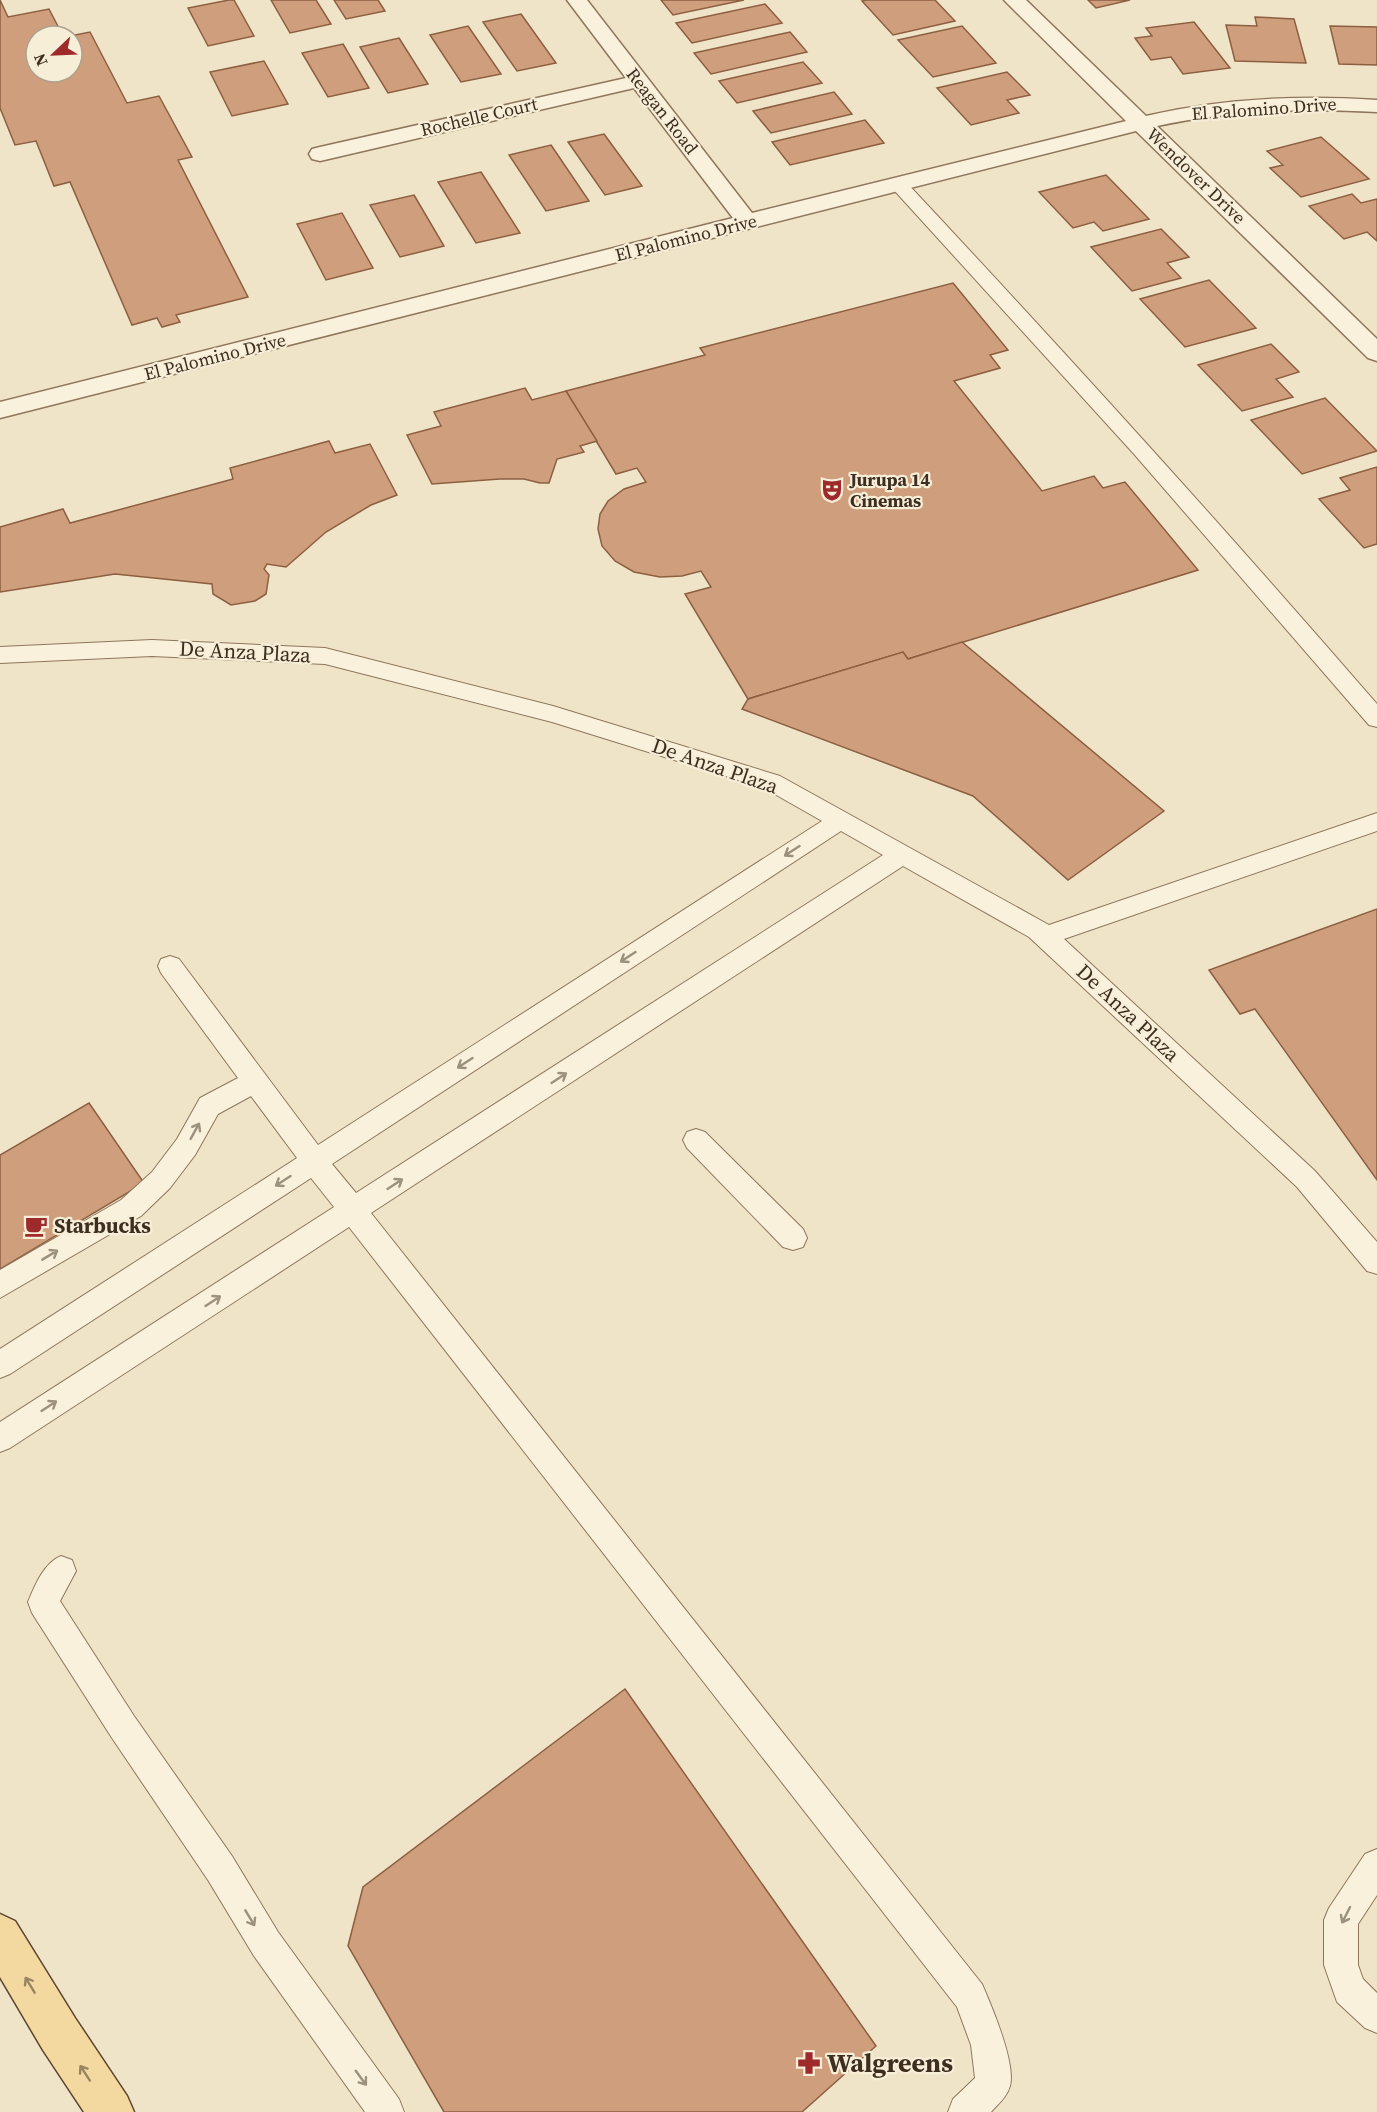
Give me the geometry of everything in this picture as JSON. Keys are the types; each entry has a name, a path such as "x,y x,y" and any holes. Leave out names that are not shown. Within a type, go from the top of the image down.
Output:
{"main road":[{"path":"0,1936 59,2034 111,2112"}],"street":[{"name":"Reagan Road","path":"577,0 748,223"},
{"name":"Wendover Drive","path":"1014,0 1377,353"},
{"name":"Rochelle Court","path":"320,154 639,81"},
{"name":"El Palomino Drive","path":"0,410 1187,114 1242,107 1319,103 1377,106"}],"lane":[{"path":"899,184 1290,617 1377,719"},
{"name":"De Anza Plaza","path":"0,655 152,648 325,656 553,714 772,782 1045,936 1306,1179 1377,1262"},
{"path":"0,1365 841,820"},
{"path":"1045,936 1377,822"},
{"path":"0,1438 903,854"},
{"path":"170,966 314,1161 970,1995 988,2045 993,2084 966,2112"},
{"path":"0,1285 131,1208 161,1180 186,1147 209,1106 255,1081"},
{"path":"696,1140 793,1238"},
{"path":"62,1570 43,1602 123,1727 220,1868 277,1960 386,2112"},
{"path":"1377,1866 1341,1920 1341,1965 1350,1990 1377,2016"}],"building":[{"path":"0,0 8,17 49,9 57,24 24,24 24,84 84,84 84,33 90,32 127,103 159,96 192,157 178,160 248,297 176,315 180,322 162,327 157,318 132,325 70,182 54,186 36,141 15,145 0,108"},
{"path":"234,0 254,36 208,46 188,8"},
{"path":"271,0 316,0 331,24 290,33"},
{"path":"334,0 378,0 385,11 346,19"},
{"path":"661,0 744,0 673,15"},
{"path":"935,0 955,21 893,35 862,1"},
{"path":"1088,0 1130,0 1096,8"},
{"path":"765,4 782,23 692,43 676,23"},
{"path":"521,14 556,63 517,71 483,22"},
{"path":"1255,17 1294,19 1306,63 1235,61 1226,25 1257,26"},
{"path":"1194,22 1230,68 1183,74 1171,57 1151,60 1135,38 1152,36 1146,28"},
{"path":"468,26 501,74 461,82 430,35"},
{"path":"962,26 996,63 933,77 898,40"},
{"path":"1330,26 1377,27 1377,65 1339,64"},
{"path":"790,32 807,52 711,74 694,53"},
{"path":"399,38 428,84 388,93 360,47"},
{"path":"343,44 369,88 328,97 302,53"},
{"path":"264,61 288,104 232,116 210,72"},
{"path":"803,62 822,83 737,103 719,81"},
{"path":"1007,72 1030,95 1007,100 1019,113 971,125 937,88"},
{"path":"834,92 852,114 771,133 753,111"},
{"path":"865,120 884,143 790,165 772,142"},
{"path":"604,134 642,186 605,195 568,142"},
{"path":"1321,137 1369,179 1301,197 1270,168 1283,165 1267,151"},
{"path":"551,145 589,201 546,211 509,155"},
{"path":"481,172 520,233 476,243 438,182"},
{"path":"1106,175 1149,219 1103,231 1094,222 1073,228 1039,192"},
{"path":"1352,194 1361,203 1377,199 1377,241 1367,232 1344,239 1309,206"},
{"path":"414,195 444,246 400,257 370,205"},
{"path":"342,213 373,268 326,280 297,224"},
{"path":"1161,229 1189,257 1167,263 1181,278 1132,291 1091,247"},
{"path":"1209,280 1256,328 1185,347 1140,299"},
{"name":"Jurupa 14 Cinemas","path":"953,283 1008,350 990,355 1000,368 954,381 1042,491 1094,476 1103,488 1125,482 1198,570 908,659 903,652 748,699 685,594 711,587 701,571 682,576 660,577 634,572 615,561 602,546 598,529 600,514 608,501 624,489 646,482 637,468 616,474 566,391 705,355 700,348"},
{"path":"1271,344 1299,372 1276,379 1293,397 1242,411 1198,365"},
{"path":"525,388 532,400 566,391 597,441 580,446 584,452 557,459 549,483 524,479 500,479 432,484 407,435 441,426 434,412"},
{"path":"1325,398 1377,451 1302,474 1251,420"},
{"path":"329,441 335,453 370,444 397,495 371,505 326,532 286,567 267,564 264,569 269,575 266,594 255,601 231,605 213,594 212,584 115,574 0,592 0,527 63,509 70,523 233,479 230,468"},
{"path":"1377,467 1377,544 1364,548 1319,499 1350,490 1340,478"},
{"path":"962,642 1164,811 1068,880 973,796 742,709 748,699 903,652 908,659"},
{"path":"1377,909 1377,1180 1255,1009 1240,1014 1209,970"},
{"name":"Starbucks","path":"89,1103 144,1183 0,1269 0,1155"},
{"name":"Walgreens","path":"625,1689 876,2046 802,2112 444,2112 348,1946 363,1887"}],"place":[{"name":"Jurupa 14 Cinemas","path":"832,490"},
{"name":"Starbucks","path":"36,1226"},
{"name":"Walgreens","path":"809,2063"}]}
